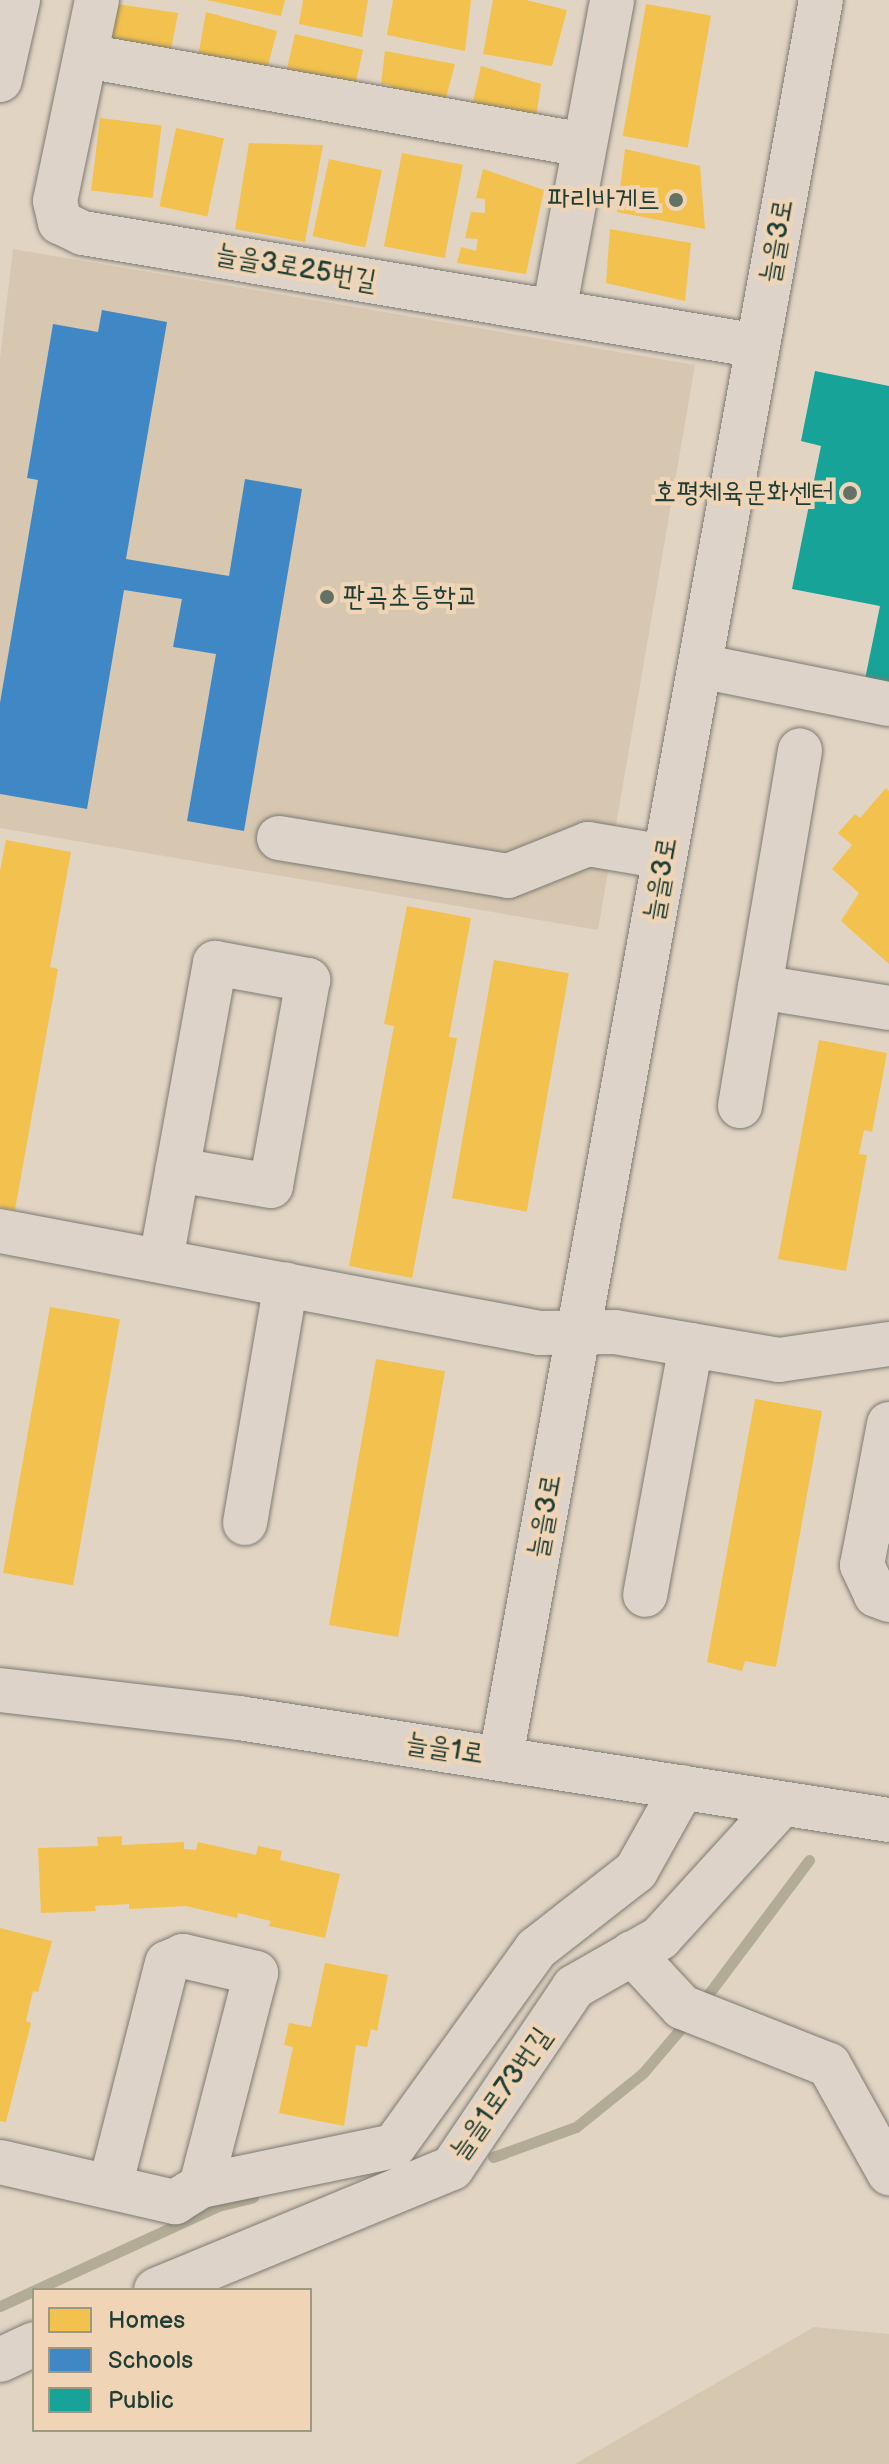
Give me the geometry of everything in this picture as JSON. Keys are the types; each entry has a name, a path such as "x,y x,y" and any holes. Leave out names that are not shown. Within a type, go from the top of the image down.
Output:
{"street":[{"path":"0,80 18,0"},
{"name":"늘을3로25번길","path":"97,0 55,201 60,222 83,233 758,346"},
{"path":"554,311 612,0"},
{"name":"늘을3로","path":"501,1757 821,0"},
{"path":"86,56 584,145"},
{"path":"700,666 889,704"},
{"path":"740,1106 800,750"},
{"path":"279,838 508,876 588,844 665,857"},
{"path":"161,1260 177,1170 215,963 308,980 271,1186 177,1170"},
{"path":"760,987 889,1008"},
{"path":"0,1231 540,1333 615,1332 779,1360 889,1344"},
{"path":"245,1523 286,1284"},
{"path":"645,1595 691,1345"},
{"path":"889,1425 880,1521 862,1565 876,1595 889,1600"},
{"name":"늘을1로","path":"0,1690 239,1718 889,1820"},
{"path":"0,2162 175,2202 201,2186 394,2146 536,1949 636,1871 683,1787"},
{"name":"늘을1로73번길","path":"161,2288 452,2168 574,1987 660,1938 781,1805"},
{"path":"632,1953 696,2013 829,2065 889,2173"},
{"path":"110,2186 167,1963 183,1956 256,1973 201,2186"},
{"path":"0,2360 32,2345"}],"shaded area":[{"name":"판곡초등학교","path":"13,249 695,365 598,930 0,828 0,358"},
{"path":"814,2327 889,2334 889,2464 575,2464"}],"building: Homes":[{"path":"207,0 285,0 281,16"},
{"path":"303,0 368,0 362,37 299,24"},
{"path":"393,0 471,0 465,51 387,35"},
{"path":"493,0 526,0 567,10 552,66 483,54"},
{"path":"110,3 178,13 168,66 120,56 108,36"},
{"path":"646,4 711,15 688,147 623,136"},
{"path":"206,12 277,31 264,81 196,68"},
{"path":"295,34 363,50 352,97 284,82"},
{"path":"385,51 455,64 442,113 389,104 391,85 381,84"},
{"path":"481,66 541,84 534,131 469,119"},
{"path":"100,118 162,126 153,198 91,190"},
{"path":"176,128 224,138 207,216 159,206"},
{"path":"249,143 323,145 305,242 235,229"},
{"path":"625,149 700,166 705,229 617,212"},
{"path":"402,153 463,165 445,258 384,246"},
{"path":"329,159 382,170 365,248 313,236"},
{"path":"483,169 544,190 526,274 457,263 461,247 476,251 478,239 465,238 471,212 485,213 485,199 476,198"},
{"path":"610,229 691,243 685,301 606,283"},
{"path":"886,788 889,791 889,964 841,921 859,893 832,869 852,845 838,833 855,814 860,818"},
{"path":"6,840 71,852 50,967 58,969 15,1210 0,1207 0,871"},
{"path":"407,906 471,918 449,1037 457,1038 412,1278 349,1266 394,1026 384,1024"},
{"path":"494,960 569,973 527,1212 452,1198"},
{"path":"819,1040 887,1053 872,1132 864,1130 859,1154 867,1155 846,1271 778,1259"},
{"path":"50,1307 120,1319 73,1585 3,1573"},
{"path":"376,1359 445,1371 398,1637 329,1625"},
{"path":"755,1399 822,1411 776,1667 745,1661 742,1671 707,1662"},
{"path":"122,1836 122,1845 184,1842 184,1849 196,1850 198,1842 256,1855 258,1846 282,1851 280,1860 340,1874 325,1938 269,1926 271,1921 238,1913 237,1918 186,1906 129,1909 129,1904 95,1906 96,1911 41,1913 38,1848 98,1846 97,1837"},
{"path":"0,1928 52,1941 38,1992 33,1991 26,2021 31,2023 6,2122 0,2121"},
{"path":"325,1963 388,1975 377,2031 371,2029 367,2047 356,2045 344,2126 279,2113 293,2047 284,2045 289,2023 311,2027"}],"building: Schools":[{"path":"102,310 167,322 126,559 229,576 245,479 302,489 244,831 187,821 216,654 173,647 182,599 124,590 87,809 0,794 0,703 38,480 27,478 53,324 98,332"}],"building: Public":[{"name":"호평체육문화센터","path":"815,371 889,386 889,689 864,684 880,606 792,589 821,446 801,441"}],"waterway":[{"path":"701,2004 809,1860"},
{"path":"493,2157 576,2127 643,2073 688,2020"},
{"path":"39,2288 218,2206 253,2197"},
{"path":"0,2306 32,2291"}],"place":[{"name":"파리바게트","path":"676,200"},
{"name":"호평체육문화센터","path":"850,493"},
{"name":"판곡초등학교","path":"327,597"}]}
